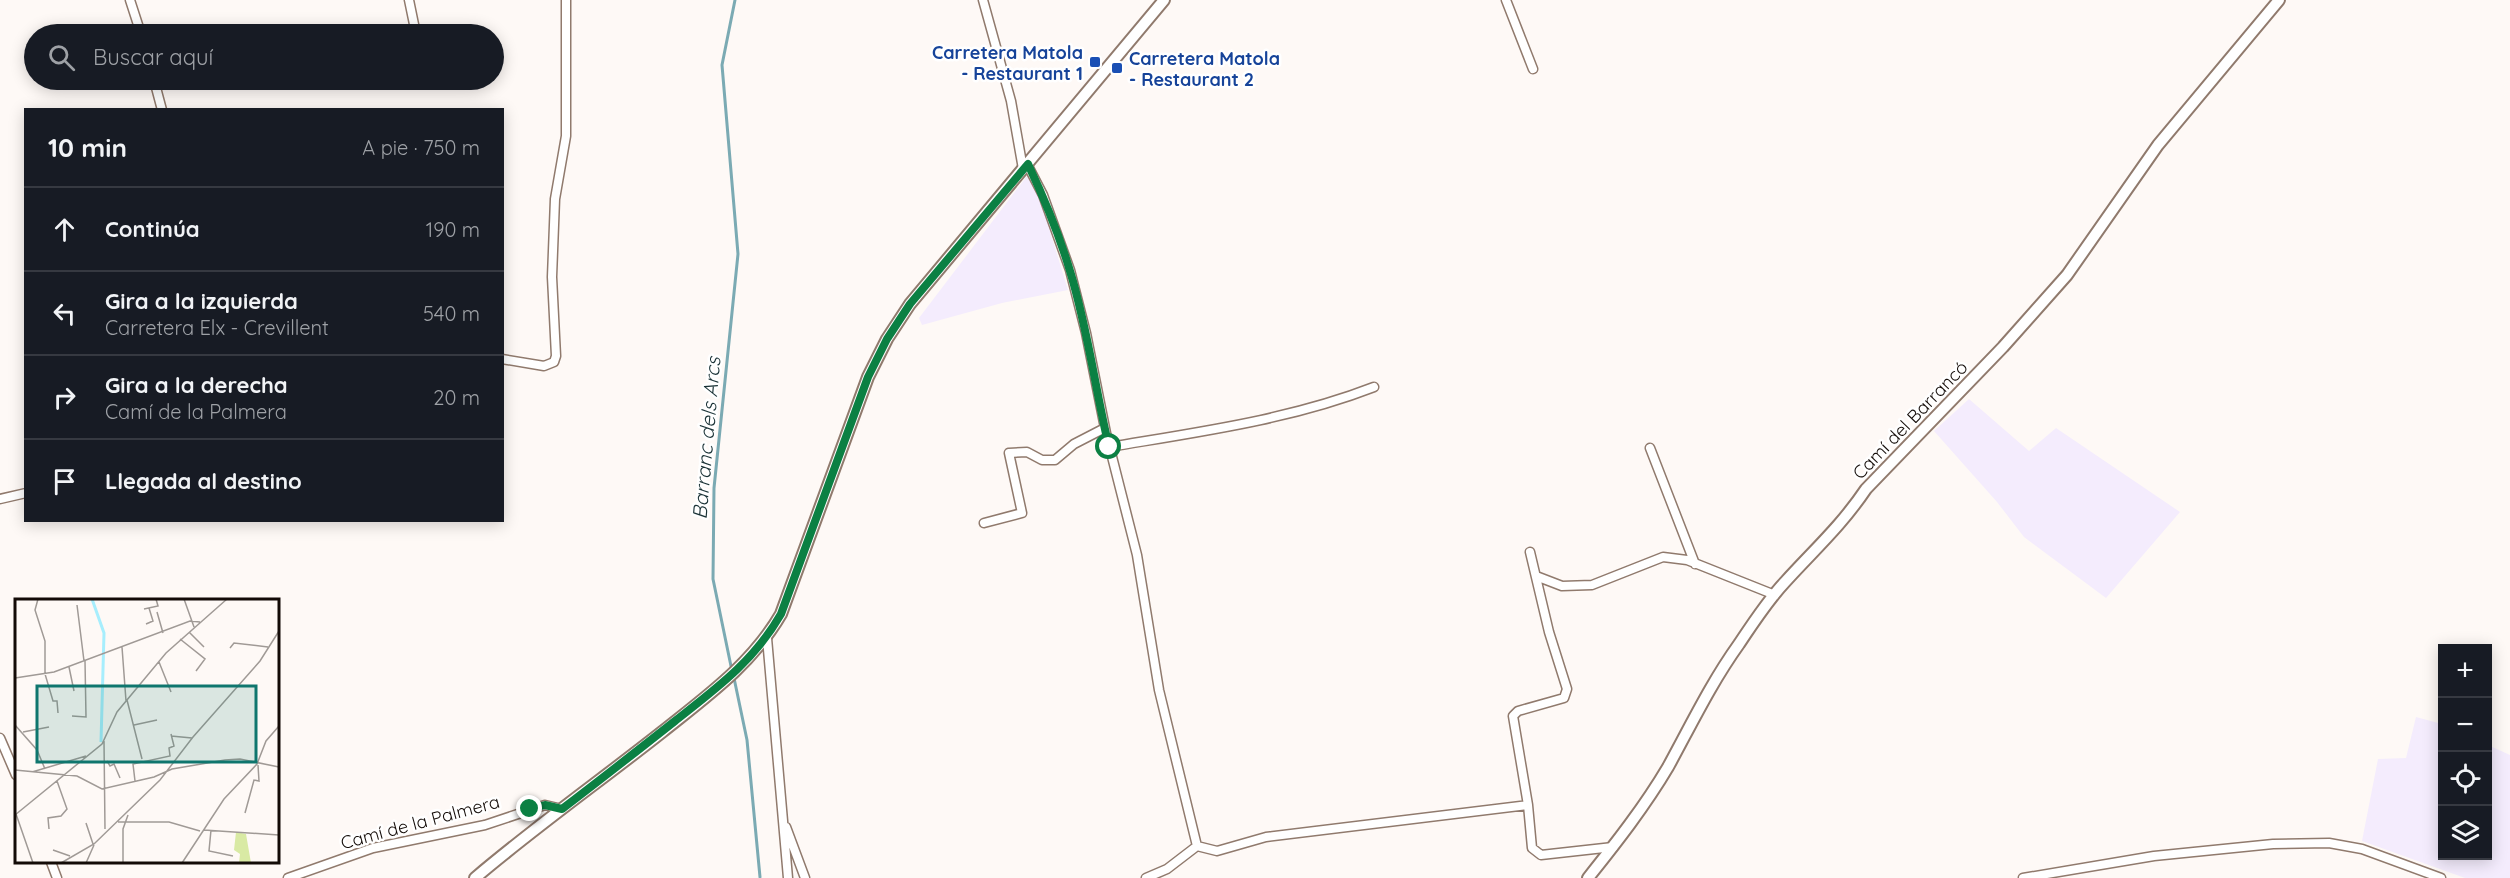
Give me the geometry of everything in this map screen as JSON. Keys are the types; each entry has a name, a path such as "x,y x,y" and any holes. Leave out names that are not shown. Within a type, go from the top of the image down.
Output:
{"street":[{"path":"130,0 138,24"},
{"path":"409,0 414,24"},
{"path":"504,359 544,366 554,362 556,356 552,266 555,199 566,136 566,0"},
{"path":"983,0 1011,101 1025,166 1043,195 1070,270 1086,333 1109,447 1137,555 1160,690 1197,846"},
{"path":"475,878 705,698 745,663 767,638 785,604 868,377 887,339 910,304 1164,0"},
{"path":"1506,0 1533,69"},
{"name":"Camí del Barrancó","path":"1588,878 1667,768 1703,701 1737,646 1775,594 1842,523 1866,489 2003,347 2067,275 2158,145 2279,0"},
{"path":"157,90 161,108"},
{"path":"1109,447 1239,425 1333,403 1374,387"},
{"path":"984,523 1022,513 1009,453 1027,452 1042,460 1055,460 1074,444 1105,428"},
{"path":"1650,448 1695,564"},
{"path":"0,498 24,493"},
{"path":"1530,552 1549,632 1567,689 1564,698 1518,711 1513,716 1528,805 1532,848 1541,855 1613,846"},
{"path":"1536,576 1562,586 1592,585 1663,557 1695,564 1775,594"},
{"path":"767,638 788,878"},
{"path":"0,738 15,773"},
{"name":"Camí de la Palmera","path":"288,878 373,848 485,825 545,805 562,809"},
{"path":"1197,846 1217,851 1266,837 1528,805"},
{"path":"782,816 805,878"},
{"path":"2023,878 2154,856 2273,844 2329,843 2362,849 2441,878"},
{"path":"1146,878 1167,868 1197,846"},
{"path":"52,863 57,878"}],"shaded area":[{"path":"1027,176 1040,199 1068,290 1002,303 922,325 919,318"},
{"path":"1969,399 2029,451 2056,428 2180,512 2106,598 2024,537 1997,502 1934,431"},
{"path":"2416,717 2438,723 2438,860 2492,860 2492,747 2510,755 2510,878 2465,878 2362,841 2378,759 2406,758"}],"waterway":[{"name":"Barranc dels Arcs","path":"732,671 713,579 714,488 738,254 722,65 735,0"},
{"name":"Barranc dels Arcs","path":"734,678 747,740 760,877"}],"place":[{"name":"Carretera Matola - Restaurant 1","path":"1095,62"},
{"name":"Carretera Matola - Restaurant 2","path":"1117,68"}],"route":[{"path":"530,809 545,805 562,809 705,698 745,663 767,638 781,614 868,377 887,339 910,304 1028,164 1043,195 1070,270 1086,333 1109,447"}]}
